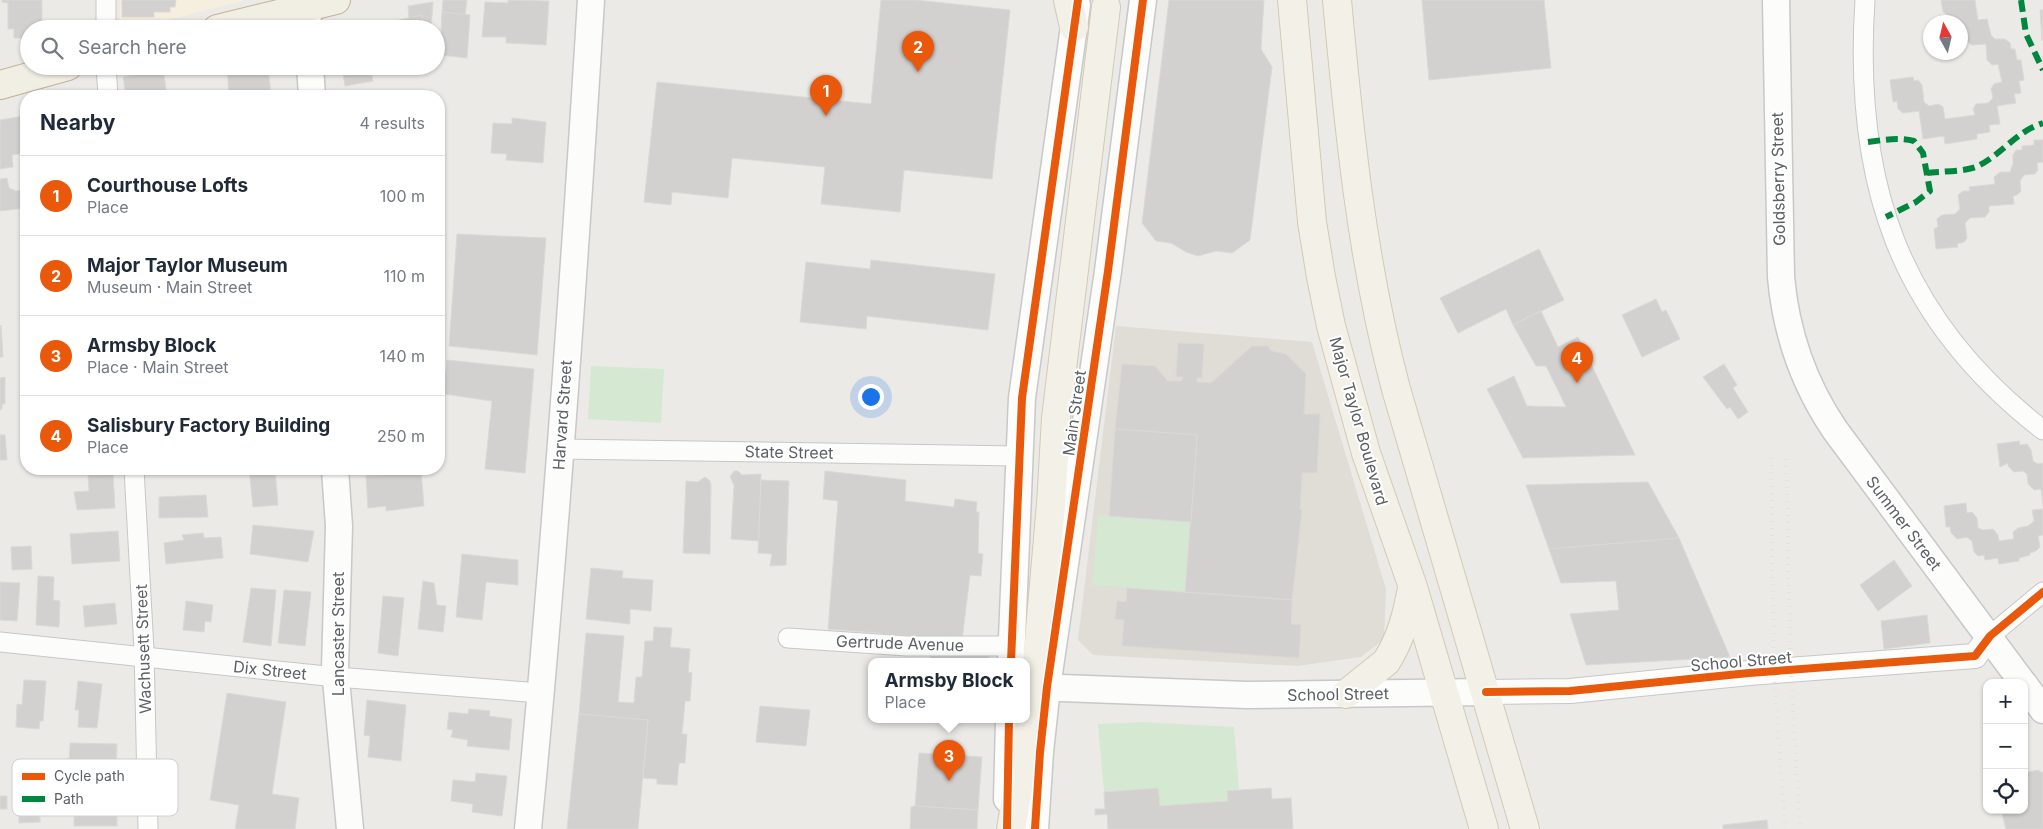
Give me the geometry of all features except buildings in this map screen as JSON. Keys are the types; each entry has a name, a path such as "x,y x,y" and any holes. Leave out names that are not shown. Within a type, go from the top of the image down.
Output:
{"highway":[{"path":"265,20 307,12 336,0"},
{"path":"0,85 36,75"}],"main road":[{"name":"Harvard Street","path":"528,829 541,693 591,0"},
{"path":"1068,0 1074,27"},
{"path":"1011,654 1022,398 1078,0"},
{"name":"Major Taylor Boulevard","path":"1292,0 1311,214 1326,303 1366,453 1412,587 1484,829"},
{"path":"1337,0 1361,218 1379,319 1396,389 1525,829"},
{"name":"Goldsberry Street","path":"1776,0 1781,277 1787,321 1797,357"},
{"name":"Main Street","path":"1035,829 1040,752 1041,687 1107,279 1140,6"},
{"path":"1011,829 1041,687 1056,418 1106,7"},
{"path":"311,75 312,90"},
{"name":"Summer Street","path":"1797,357 1815,397 1835,430 2020,679"},
{"name":"Lancaster Street","path":"335,475 339,526 336,677 350,829"},
{"path":"1346,694 1389,658 1400,640 1412,587"},
{"name":"School Street","path":"1041,687 1247,695 1486,692"},
{"name":"Summer Street","path":"2028,689 2043,710"},
{"path":"1007,829 1009,723"}],"street":[{"path":"106,0 106,20"},
{"path":"1865,0 1864,101 1868,142 1875,180 1892,235 1923,298 1954,345 1987,382 2015,408 2043,430"},
{"path":"107,75 108,90"},
{"name":"State Street","path":"559,449 1019,456"},
{"name":"Wachusett Street","path":"134,475 141,564 146,759"},
{"path":"1990,636 2043,592"},
{"name":"School Street","path":"1486,692 1570,691 1749,673 1976,656 1990,636"},
{"name":"Gertrude Avenue","path":"788,638 1011,654"},
{"name":"Dix Street","path":"0,642 336,677 541,693"},
{"name":"Wachusett Street","path":"148,816 148,829"}],"shaded area":[{"path":"120,0 246,0 168,20 120,20"},
{"path":"1116,326 1312,342 1386,589 1384,639 1361,657 1297,666 1093,655 1078,640"}],"green space":[{"path":"591,366 664,369 661,423 588,419"},
{"path":"1098,515 1191,522 1185,592 1092,585"},
{"path":"1144,722 1234,727 1239,790 1228,791 1228,801 1160,806 1158,788 1104,792 1098,724"}],"railway":[{"path":"1771,458 1774,671 1785,829"},
{"path":"1786,459 1791,670 1800,829"}],"marked path":[{"path":"2021,0 2026,34 2043,70"},
{"path":"1927,173 1960,170 1978,166 2025,131 2043,123"},
{"path":"1868,142 1891,139 1914,141 1923,153 1930,191 1916,202 1886,217"}],"cycle path":[{"path":"1011,658 1022,398 1078,0"},
{"path":"1035,829 1040,752 1047,687 1108,271 1143,0"},
{"path":"1486,692 1570,691 1749,673 1975,656 1990,636 2043,592"},
{"path":"1007,829 1009,723"}],"place":[{"name":"Major Taylor Museum","path":"918,72"},
{"name":"Courthouse Lofts","path":"826,116"},
{"name":"Salisbury Factory Building","path":"1577,383"},
{"name":"Armsby Block","path":"949,781"}]}
